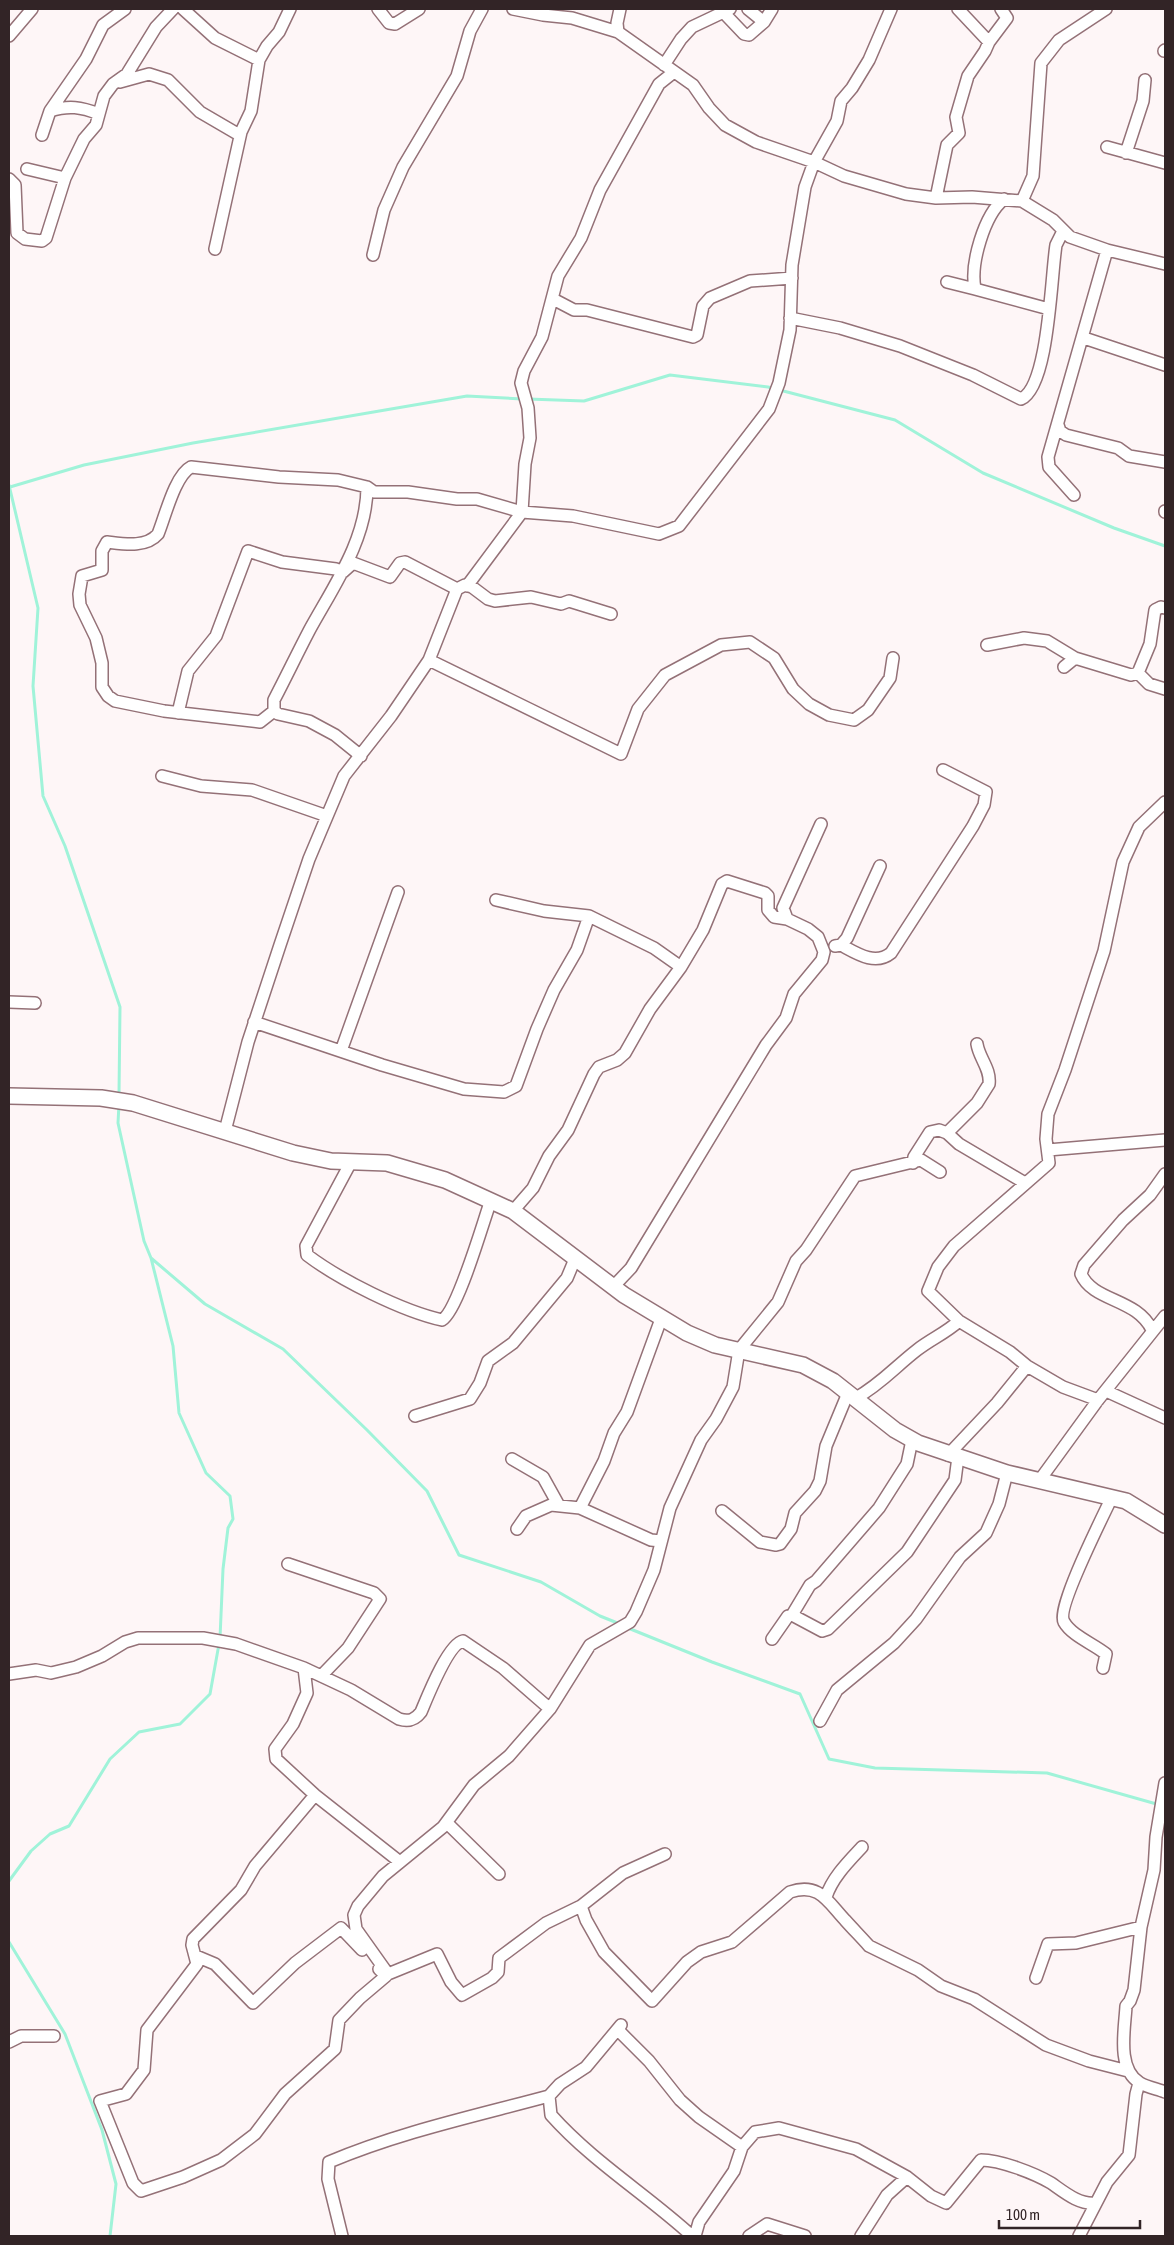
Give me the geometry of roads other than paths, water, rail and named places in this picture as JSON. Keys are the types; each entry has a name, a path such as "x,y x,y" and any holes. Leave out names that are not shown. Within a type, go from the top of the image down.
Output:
{"street":[{"path":"10,34 32,9"},
{"path":"42,136 50,111 86,60 103,25 125,9"},
{"path":"9,179 14,185 18,233 25,239 42,241 46,238 65,178 84,140 96,125 104,96 113,84 127,74 156,27 173,9"},
{"path":"183,9 214,38 259,60"},
{"path":"215,249 241,132 251,111 259,60 267,46 279,32 290,9"},
{"path":"378,9 390,23 396,24 419,9"},
{"path":"373,255 384,210 403,167 457,76 470,31 482,9"},
{"path":"513,9 572,18 618,32 698,89 709,108 725,125 756,142 814,162 871,185 906,194 936,198 972,197 1022,201 1053,220 1070,237 1107,250 1165,264"},
{"path":"618,32 617,23 620,9"},
{"path":"748,9 764,22"},
{"path":"225,1131 254,1022 309,860 344,776 391,716 430,660 462,588 522,512 525,464 530,438 528,408 521,383 524,371 542,337 558,276 581,238 600,190 669,69 681,39 692,27 727,11 747,35 752,35 764,22 772,9"},
{"path":"274,711 260,722 178,713 115,701 102,688 102,663 96,638 80,605 79,594 83,574 102,570 102,550 107,542 126,544 153,540 158,534 178,481 186,470 191,467 279,477 338,480 367,487 374,492 408,492 457,499 477,499 522,512 574,516 659,534 679,526 769,409 775,395 790,330 792,278 805,187 814,162 837,121 841,101 852,88 869,60 891,9"},
{"path":"958,9 989,42"},
{"path":"936,198 947,144 959,133 956,117 968,76 989,42 1008,18 1001,9"},
{"path":"1022,201 1034,176 1041,63 1060,40 1106,9"},
{"path":"113,84 150,74 168,80 200,112 236,133 241,132"},
{"path":"1126,152 1142,101 1145,80"},
{"path":"50,111 66,106 83,108 99,114"},
{"path":"1107,147 1165,162"},
{"path":"26,169 65,178"},
{"path":"975,289 978,246 988,218 1004,199"},
{"path":"790,318 840,328 900,346 973,375 1021,399 1028,396 1040,369 1056,245 1063,231"},
{"path":"1074,495 1050,467 1048,462 1107,250"},
{"path":"553,299 574,310 587,310 693,337 697,334 703,306 710,298 750,281 792,278"},
{"path":"947,282 1049,309"},
{"path":"1084,338 1165,365"},
{"path":"1058,425 1060,431 1066,435 1118,448 1129,456 1165,462"},
{"path":"274,711 274,700 343,572 362,524 367,487"},
{"path":"178,713 188,671 216,636 248,551 282,562 336,569 343,572"},
{"path":"343,572 353,563 390,576 400,563 405,562 488,600 531,597 561,604 569,601 611,614"},
{"path":"1138,673 1150,644 1155,610 1161,607 1165,608"},
{"path":"987,645 1024,638 1047,641 1075,658 1131,675 1138,673"},
{"path":"430,660 621,754 638,709 665,674 721,645 750,642 774,658 794,689 808,704 829,715 854,720 868,710 890,678 893,658"},
{"path":"1064,668 1075,658"},
{"path":"1138,673 1149,684 1164,684"},
{"path":"274,711 309,721 335,735 361,756"},
{"path":"841,945 874,959 881,959 890,953 973,826 984,805 986,792 943,770"},
{"path":"162,776 201,786 252,790 327,816"},
{"path":"1098,1400 1063,1387 1027,1366 1010,1352 959,1321 928,1291 938,1267 954,1246 1049,1163 1048,1114 1065,1070 1104,951 1123,862 1139,827 1165,802"},
{"path":"787,919 783,908 821,824"},
{"path":"824,949 841,945 847,938 880,866"},
{"path":"513,1211 533,1188 549,1156 568,1130 594,1074 599,1067 617,1060 625,1053 650,1009 681,967 703,930 724,882 765,893 768,896 768,910 771,914 808,929 818,937 824,949 822,960 794,994 786,1018 766,1045 631,1268 612,1287"},
{"path":"341,1051 398,892"},
{"path":"496,900 544,911 589,916 654,948 681,967"},
{"path":"254,1022 464,1089 504,1092 516,1086 537,1029 554,990 577,950 589,916"},
{"path":"9,1002 35,1002"},
{"path":"948,1133 977,1103 989,1084 986,1067 979,1055 977,1044"},
{"path":"9,1096 101,1098 133,1103 293,1153 331,1161 387,1164 405,1167 445,1180 513,1211 612,1287 661,1319 705,1341 803,1365 833,1380 895,1430 912,1440 953,1456 1007,1473 1126,1501 1165,1525"},
{"path":"913,1163 914,1157 930,1132 939,1130 948,1133 959,1144 1025,1184"},
{"path":"1048,1150 1165,1140"},
{"path":"665,1854 624,1873 581,1906 546,1924 499,1958 498,1972 492,1978 462,1995 452,1982 437,1954 388,1974 356,1930 354,1915 358,1906 383,1876 446,1823 474,1785 509,1756 550,1709 590,1646 633,1617 647,1591 670,1508 701,1440 716,1419 733,1387 739,1350 778,1302 796,1260 806,1250 855,1176 924,1161 940,1172"},
{"path":"351,1162 306,1246 307,1255 373,1293 423,1316 442,1320 447,1317 457,1299 490,1200"},
{"path":"1152,1330 1141,1313 1090,1287 1081,1274 1084,1265 1123,1220 1150,1194 1165,1174"},
{"path":"415,1416 470,1399 480,1383 488,1360 513,1343 567,1278 575,1259"},
{"path":"1039,1481 1098,1400 1165,1316"},
{"path":"580,1508 604,1461 614,1433 627,1412 661,1319"},
{"path":"722,1511 760,1542 780,1544 791,1529 795,1513 815,1491 820,1482 826,1446 852,1395 878,1386 917,1350 947,1332 959,1321"},
{"path":"792,1615 822,1631 828,1629 907,1552 955,1480 953,1456 1027,1366"},
{"path":"1106,1391 1165,1418"},
{"path":"772,1639 788,1616 792,1615 810,1585 816,1581 879,1508 907,1464 912,1440"},
{"path":"512,1459 542,1476 558,1509"},
{"path":"820,1721 837,1690 894,1643 916,1618 960,1557 986,1533 999,1504 1007,1473"},
{"path":"1103,1668 1106,1654 1070,1628 1063,1620 1062,1614 1071,1584 1112,1498"},
{"path":"517,1529 526,1516 551,1505 558,1509 580,1508 651,1540 661,1541"},
{"path":"288,1564 374,1593 380,1599 348,1648 322,1675"},
{"path":"9,1674 36,1670 51,1673 76,1667 102,1656 125,1642 138,1638 204,1638 220,1640 264,1653 322,1675 400,1720 412,1720 420,1712 438,1673 457,1644 463,1641 503,1668 550,1709"},
{"path":"304,1668 307,1693 293,1724 274,1754 286,1771 400,1862"},
{"path":"1128,2071 1125,2057 1126,2006 1134,1990 1141,1928 1154,1870 1156,1837 1165,1783"},
{"path":"196,1956 215,1964 253,2003 295,1963 341,1928 386,1976 360,1998 339,2020 335,2049 286,2094 255,2134 221,2160 183,2177 141,2191 133,2183 100,2101 126,2094 144,2070 146,2030 195,1968 197,1964 196,1956 192,1945 194,1939 241,1890 255,1866 315,1795"},
{"path":"446,1823 499,1874"},
{"path":"826,1897 828,1889 844,1866 862,1847"},
{"path":"581,1906 586,1920 604,1952 652,2001 687,1962 701,1952 732,1942 790,1892 801,1888 810,1889 826,1897 870,1946 878,1951 911,1966 941,1986 974,1999 1046,2045 1089,2061 1128,2071 1139,2082 1165,2092"},
{"path":"1036,1978 1048,1944 1076,1943 1141,1928"},
{"path":"342,2236 328,2179 329,2162 422,2129 550,2096 560,2084 586,2066 621,2029 680,2100 700,2117 742,2146"},
{"path":"9,2042 21,2036 54,2036"},
{"path":"1078,2236 1107,2182 1129,2155 1139,2082"},
{"path":"550,2096 551,2115 563,2129 614,2174 659,2205 694,2236 700,2222 734,2171 742,2146 755,2132 779,2128 856,2149 907,2177 931,2196 946,2203 981,2160 994,2160 1052,2184 1083,2202 1096,2203"},
{"path":"861,2236 887,2195 907,2177"},
{"path":"749,2236 767,2224 806,2236"}],"waterway":[{"path":"528,399 584,401 670,375 768,387 895,420 983,473 1114,528 1165,546"},
{"path":"10,487 84,465 193,443 467,396 522,399"},
{"path":"9,485 38,608 33,686 43,796 65,846 120,1007 119,1095"},
{"path":"119,1104 118,1123 144,1241 151,1258 205,1304 283,1349 427,1491 459,1555 541,1582 600,1616 620,1624"},
{"path":"151,1258 173,1346 179,1413 206,1473 230,1496 233,1519 228,1528 223,1569 220,1638"},
{"path":"628,1628 712,1662 800,1694 829,1759 875,1768 1047,1773 1160,1805"},
{"path":"9,1881 31,1851 50,1834 69,1826 110,1759 139,1732 180,1724 210,1694 219,1644"},
{"path":"9,1942 65,2034 102,2130 116,2184 110,2236"}]}
